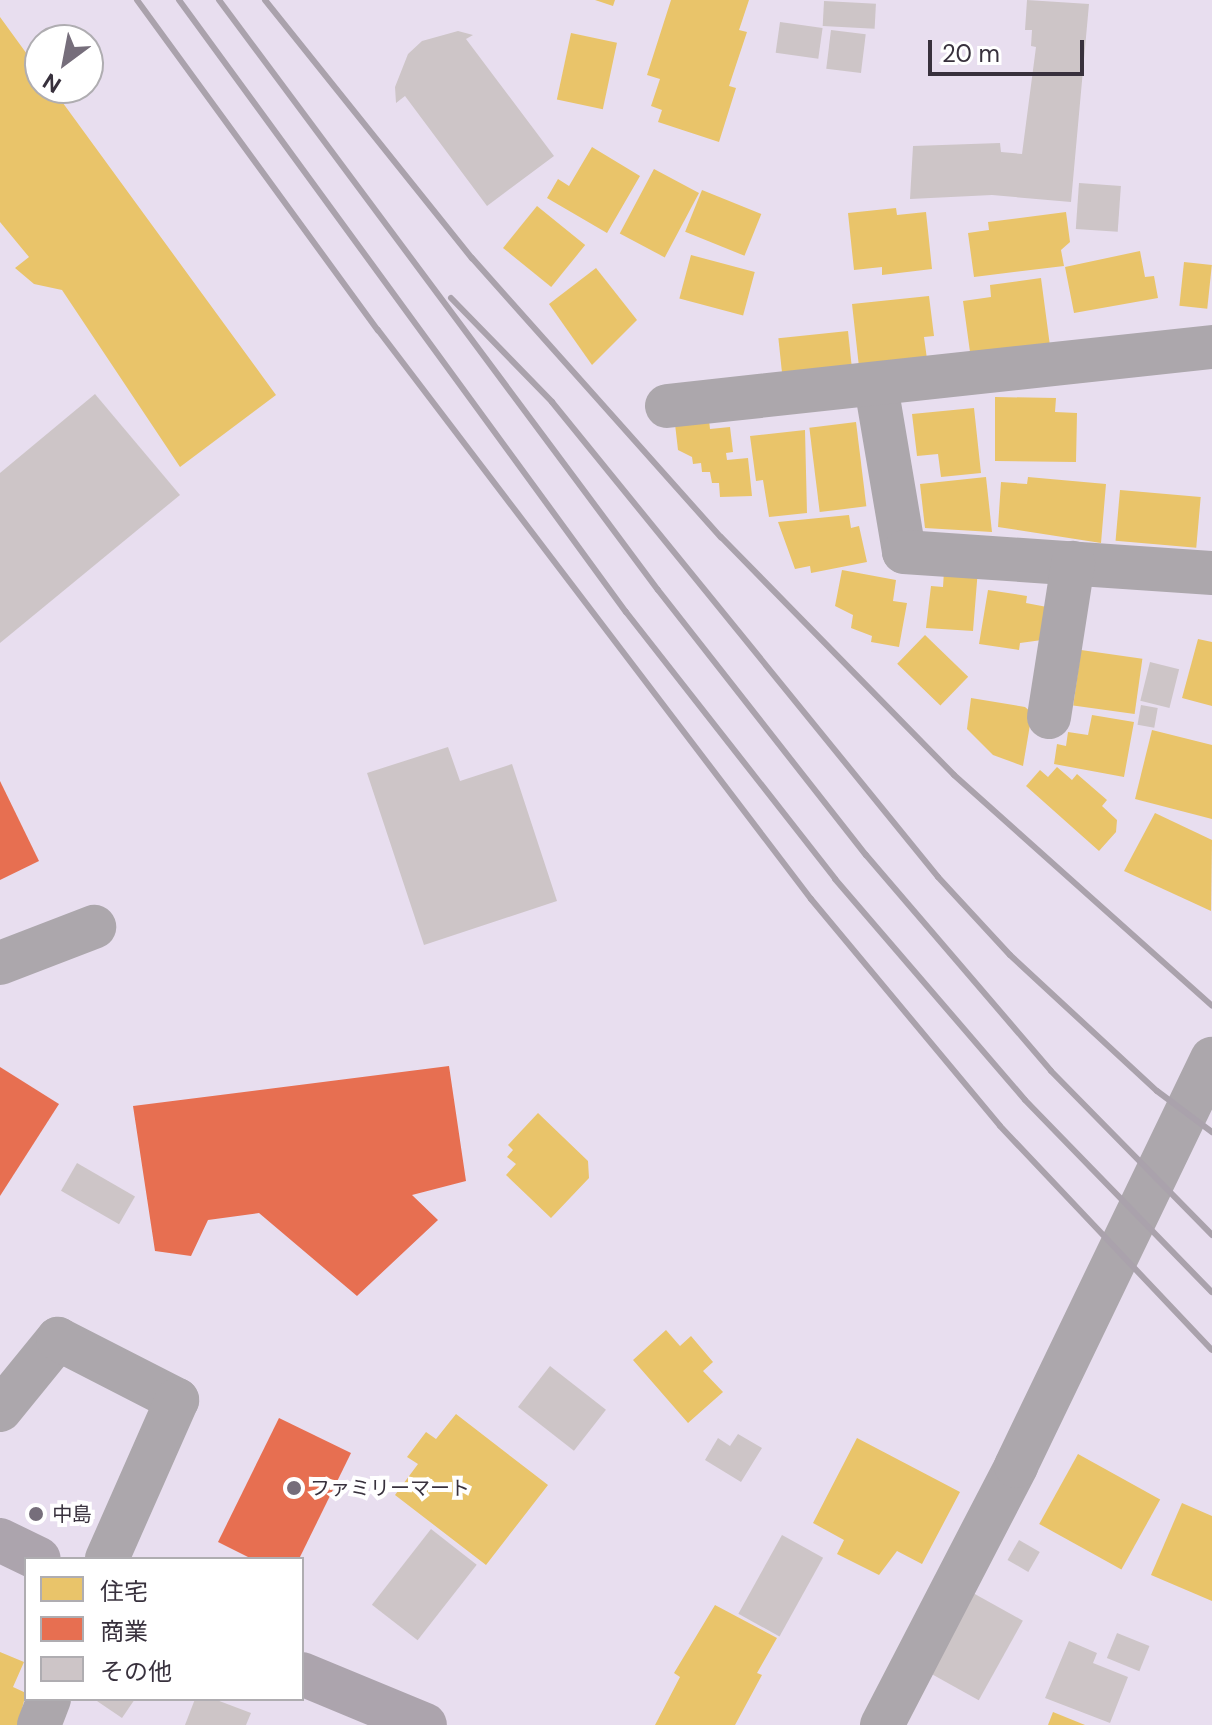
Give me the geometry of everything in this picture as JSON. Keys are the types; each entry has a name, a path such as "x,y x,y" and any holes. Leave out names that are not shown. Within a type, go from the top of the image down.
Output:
{"highway":[{"path":"0,1540 35,1557"},
{"path":"304,1675 425,1725"}],"street":[{"path":"667,406 876,386 1212,347"},
{"path":"876,386 904,552 1212,573"},
{"path":"1049,717 1073,563"},
{"path":"0,963 94,927"},
{"path":"882,1725 1016,1466 1212,1059"},
{"path":"0,1410 58,1339 177,1400 108,1557"},
{"path":"39,1725 48,1701"}],"building: 住宅":[{"path":"595,0 615,0 613,6"},
{"path":"671,0 749,0 739,30 747,32 729,86 736,88 719,142 658,122 662,110 651,106 660,79 647,75"},
{"path":"0,17 24,50 24,104 64,104 276,395 180,467 62,290 34,284 15,268 29,257 0,222"},
{"path":"571,33 617,43 603,109 557,100"},
{"path":"592,147 640,176 607,233 547,198 558,179 569,186"},
{"path":"654,169 699,193 665,257 620,233"},
{"path":"702,190 761,214 744,256 685,232"},
{"path":"537,206 585,245 551,287 503,248"},
{"path":"896,208 897,215 926,212 932,269 882,275 882,267 854,270 848,213"},
{"path":"1066,212 1070,242 1061,250 1064,266 974,277 968,233 989,230 988,222"},
{"path":"1140,251 1145,277 1154,276 1158,298 1074,313 1065,267"},
{"path":"691,255 755,272 743,316 679,298"},
{"path":"1184,262 1212,265 1207,309 1179,306"},
{"path":"596,268 637,320 592,365 549,304"},
{"path":"1041,278 1050,346 970,352 963,301 991,297 990,285"},
{"path":"929,296 934,336 924,337 927,359 859,367 852,304"},
{"path":"848,331 852,369 782,376 778,338"},
{"path":"995,397 1056,398 1055,412 1077,413 1076,462 995,461"},
{"path":"974,408 981,473 941,477 938,454 917,456 912,414"},
{"path":"709,420 710,429 730,427 733,452 726,453 727,460 748,458 752,496 720,497 719,483 712,483 710,472 702,472 701,463 693,464 692,457 678,450 675,424"},
{"path":"856,422 866,506 820,512 809,428"},
{"path":"805,430 807,513 769,517 763,480 756,481 750,436"},
{"path":"986,477 992,532 925,528 920,484"},
{"path":"1028,477 1106,484 1101,543 998,527 1001,482 1027,484"},
{"path":"1120,490 1201,497 1196,548 1116,541"},
{"path":"849,515 851,528 859,526 867,562 811,573 810,566 795,569 778,522"},
{"path":"978,569 973,631 926,628 931,586 943,587 944,571"},
{"path":"842,570 896,580 893,601 907,603 899,647 871,642 872,636 851,628 853,615 835,606"},
{"path":"988,590 1027,596 1026,603 1047,607 1042,640 1020,643 1019,650 979,644"},
{"path":"925,635 968,677 940,705 897,664"},
{"path":"1198,639 1212,642 1212,706 1182,698"},
{"path":"1081,650 1142,659 1135,714 1073,705"},
{"path":"971,698 1025,707 1032,713 1023,766 993,755 967,729"},
{"path":"1092,715 1134,722 1124,777 1054,764 1057,744 1066,746 1068,732 1088,735"},
{"path":"1152,730 1212,745 1212,819 1135,799"},
{"path":"1057,767 1072,780 1077,774 1107,800 1102,806 1117,820 1116,832 1099,851 1026,786 1040,770 1048,777"},
{"path":"1155,813 1212,840 1211,911 1124,871"},
{"path":"538,1113 588,1161 589,1178 551,1218 506,1175 516,1164 507,1157 513,1150 508,1145"},
{"path":"666,1330 680,1346 691,1336 713,1362 703,1371 723,1392 688,1423 633,1360"},
{"path":"456,1414 548,1485 486,1565 395,1495 418,1464 407,1457 426,1432 436,1439"},
{"path":"857,1438 960,1492 922,1564 897,1551 879,1575 837,1554 844,1540 813,1523"},
{"path":"1078,1454 1160,1500 1121,1570 1039,1524"},
{"path":"1182,1503 1212,1516 1212,1601 1151,1575"},
{"path":"715,1605 777,1638 757,1673 762,1675 735,1725 655,1725 680,1677 674,1673"},
{"path":"0,1652 24,1662 13,1687 24,1692 24,1701 18,1725 0,1725"},
{"path":"1053,1712 1085,1725 1048,1725"}],"building: 商業":[{"path":"0,781 39,861 0,880"},
{"path":"449,1066 466,1181 412,1195 438,1220 357,1296 259,1213 208,1220 191,1256 155,1251 133,1106"},
{"path":"0,1067 59,1104 0,1196"},
{"path":"279,1418 351,1453 300,1557 248,1557 218,1542"}],"building: その他":[{"path":"1027,0 1089,4 1071,202 992,195 910,199 913,146 1000,143 1001,152 1022,154 1036,47 1031,46 1032,30 1025,30"},
{"path":"824,1 876,4 875,29 823,26"},
{"path":"780,22 823,28 818,59 776,53"},
{"path":"831,30 866,34 861,73 826,69"},
{"path":"458,31 473,35 466,39 554,156 487,206 405,96 396,103 395,87 408,54 422,41"},
{"path":"1079,183 1121,186 1118,232 1076,229"},
{"path":"95,394 180,495 0,643 0,473"},
{"path":"1150,662 1179,669 1169,708 1140,701"},
{"path":"1141,705 1158,708 1154,728 1138,725"},
{"path":"448,747 460,781 512,764 557,901 424,945 367,773"},
{"path":"77,1163 135,1196 119,1224 61,1191"},
{"path":"550,1366 606,1410 574,1451 518,1407"},
{"path":"738,1434 762,1448 741,1482 705,1460 718,1438 730,1446"},
{"path":"431,1529 477,1565 418,1640 372,1605"},
{"path":"782,1535 823,1558 779,1637 738,1614"},
{"path":"1019,1540 1040,1552 1028,1572 1008,1560"},
{"path":"973,1593 1023,1621 979,1700 929,1673"},
{"path":"1117,1633 1149,1646 1139,1671 1107,1658"},
{"path":"1069,1641 1097,1653 1093,1663 1128,1677 1110,1723 1045,1698"},
{"path":"97,1701 134,1701 122,1718"},
{"path":"194,1701 219,1701 251,1713 246,1725 185,1725"}],"railway":[{"path":"137,0 378,330 811,899 1000,1126 1212,1350"},
{"path":"179,0 626,612 835,879 1025,1100 1212,1292"},
{"path":"219,0 658,590 866,855 1051,1071 1212,1235"},
{"path":"265,0 472,258 721,537 954,775 1212,1006"},
{"path":"451,298 552,402 938,877 1010,955 1157,1091 1212,1132"}],"place":[{"name":"ファミリーマート","path":"294,1488"},
{"name":"中島","path":"36,1514"}]}
